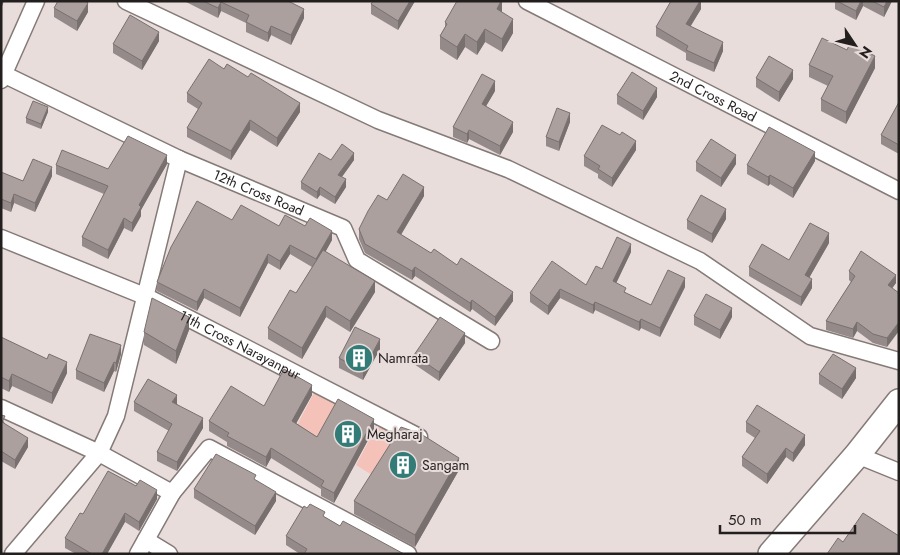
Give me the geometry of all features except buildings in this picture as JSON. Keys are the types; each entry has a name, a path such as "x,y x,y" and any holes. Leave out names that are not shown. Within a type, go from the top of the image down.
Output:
{"main road":[{"path":"771,554 857,455 899,402"}],"street":[{"path":"2,76 36,1"},
{"path":"126,1 378,120 508,169 700,261 810,336 899,362"},
{"name":"2nd Cross Road","path":"527,1 899,191"},
{"name":"12th Cross Road","path":"2,76 179,159 343,228 357,260 491,341"},
{"path":"12,554 99,453 116,416 147,297 179,159"},
{"name":"11th Cross Narayanpur","path":"1,238 147,297 420,437"},
{"path":"1,408 99,453 172,493"},
{"path":"169,554 142,547 172,493 209,448 408,554"},
{"path":"857,455 899,472"}],"shaded area":[{"path":"315,391 339,404 318,442 295,429"},
{"path":"379,422 401,435 375,477 356,465"}],"place":[{"name":"Namrata","path":"359,358"},
{"name":"Megharaj","path":"348,434"},
{"name":"Sangam","path":"403,465"}]}
